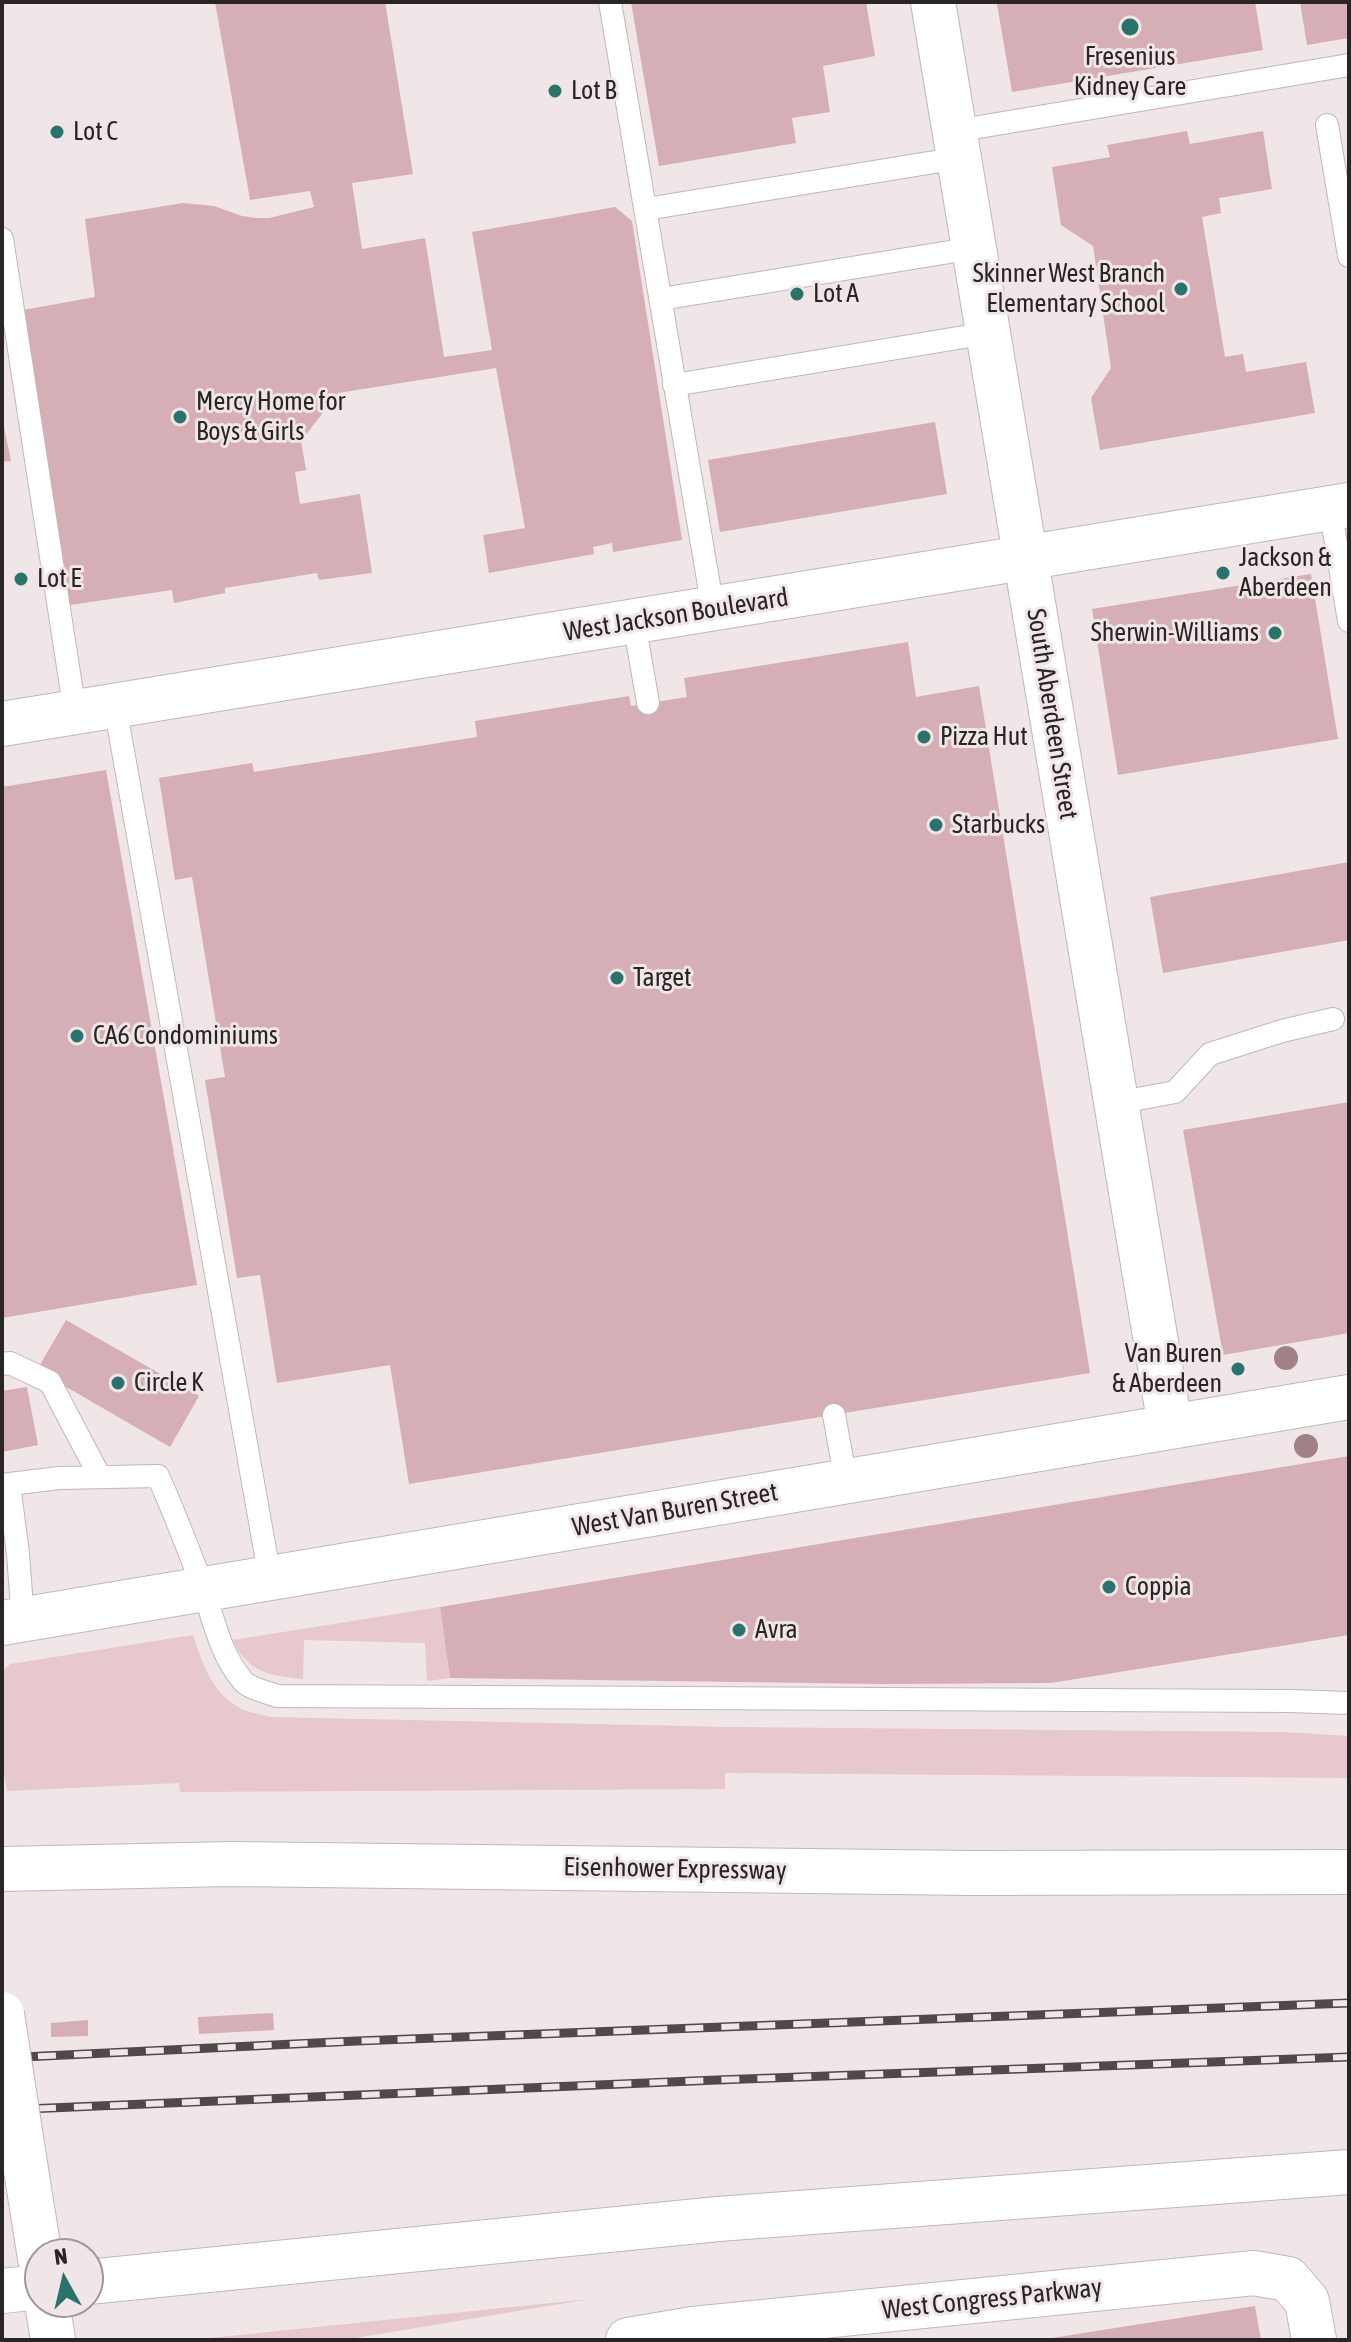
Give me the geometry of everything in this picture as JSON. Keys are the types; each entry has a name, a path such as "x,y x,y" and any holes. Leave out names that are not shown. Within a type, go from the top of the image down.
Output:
{"main road":[{"name":"South Aberdeen Street","path":"933,2 1170,1426"},
{"name":"West Jackson Boulevard","path":"2,724 1339,507"},
{"name":"West Van Buren Street","path":"12,1621 1349,1397"},
{"name":"Eisenhower Expressway","path":"2,1869 231,1864 973,1873 1349,1872"},
{"path":"2,2014 37,2238"},
{"path":"104,2280 718,2219 1349,2172"},
{"name":"West Congress Parkway","path":"628,2340 693,2329 1254,2273 1288,2279 1307,2301 1314,2340"},
{"path":"2,2291 24,2289"},
{"path":"50,2318 53,2340"}],"lane":[{"path":"610,2 713,609"},
{"path":"646,209 1349,65"},
{"path":"1327,125 1349,256"},
{"path":"2,239 270,1578"},
{"path":"661,299 974,248"},
{"path":"674,385 988,333"},
{"path":"1339,507 1349,621"},
{"path":"634,622 648,703"},
{"path":"1116,1103 1175,1092 1210,1054 1282,1031 1333,1019"},
{"path":"2,1364 10,1363 50,1382 100,1477"},
{"path":"834,1415 846,1481"},
{"path":"12,1621 18,1554 5,1484 59,1478 158,1476 224,1650 245,1683 277,1696 1349,1703"}],"shaded area":[{"path":"440,1607 450,1678 427,1681 425,1643 304,1640 303,1679 261,1671 245,1660 233,1640"},
{"path":"193,1635 204,1666 222,1694 244,1710 270,1717 731,1727 1283,1732 1349,1736 1349,1778 725,1773 725,1789 180,1792 179,1783 7,1791 2,1760 2,1671 10,1664"},
{"path":"590,2299 343,2340 190,2340"}],"building":[{"name":"Mercy Home for Boys & Girls","path":"215,2 385,2 413,174 352,183 362,249 425,238 444,357 492,350 472,232 615,207 632,221 682,540 613,552 612,543 593,547 594,554 489,573 483,535 525,528 496,368 338,393 301,441 306,470 295,472 300,504 360,494 372,573 319,580 317,573 225,588 225,593 174,603 172,590 70,605 23,310 95,297 85,219 183,203 214,206 256,218 269,218 314,207 310,191 250,200"},
{"path":"631,2 866,2 875,56 823,66 830,112 792,118 796,143 659,166"},
{"name":"Fresenius Kidney Care","path":"1255,2 1263,50 1012,92 997,4"},
{"path":"1300,2 1349,2 1349,38 1307,45"},
{"path":"1187,131 1190,144 1263,131 1272,189 1219,198 1221,213 1202,217 1225,357 1243,354 1246,372 1306,362 1315,413 1100,450 1091,398 1111,368 1093,246 1061,225 1052,167 1110,157 1107,145"},
{"path":"2,417 11,461 2,462"},
{"path":"935,422 947,494 720,532 708,460"},
{"path":"1311,574 1338,739 1118,775 1092,609"},
{"name":"Target","path":"908,642 916,697 979,686 1090,1373 409,1484 390,1365 277,1383 260,1275 237,1278 205,1080 225,1077 192,877 175,880 159,778 252,763 254,772 477,737 475,721 629,696 631,706 687,697 684,678"},
{"name":"CA6 Condominiums","path":"106,770 197,1285 2,1318 2,787"},
{"path":"1349,862 1349,940 1163,973 1150,897"},
{"path":"1349,1102 1349,1333 1223,1355 1183,1130"},
{"name":"Circle K","path":"66,1320 199,1396 170,1447 37,1370"},
{"path":"27,1387 38,1445 2,1452 2,1391"},
{"name":"Coppia","path":"1349,1456 1349,1635 1051,1683 450,1678 440,1607"},
{"path":"273,2013 274,2030 199,2034 198,2017"},
{"path":"88,2020 88,2036 51,2037 51,2023"},
{"path":"1255,2306 1261,2340 1052,2338"}],"railway":[{"path":"2,2058 357,2041 1349,2003"},
{"path":"2,2110 1349,2057"}],"place":[{"name":"Fresenius Kidney Care","path":"1130,27"},
{"name":"Lot B","path":"555,91"},
{"name":"Lot C","path":"57,132"},
{"name":"Skinner West Branch Elementary School","path":"1181,289"},
{"name":"Lot A","path":"797,294"},
{"name":"Mercy Home for Boys & Girls","path":"180,417"},
{"name":"Jackson & Aberdeen","path":"1223,573"},
{"name":"Lot E","path":"21,579"},
{"name":"Sherwin-Williams","path":"1275,633"},
{"name":"Pizza Hut","path":"924,737"},
{"name":"Starbucks","path":"936,825"},
{"name":"Target","path":"617,978"},
{"name":"CA6 Condominiums","path":"77,1036"},
{"name":"Van Buren & Aberdeen","path":"1238,1369"},
{"name":"Circle K","path":"118,1383"},
{"name":"Coppia","path":"1109,1587"},
{"name":"Avra","path":"739,1630"}]}
